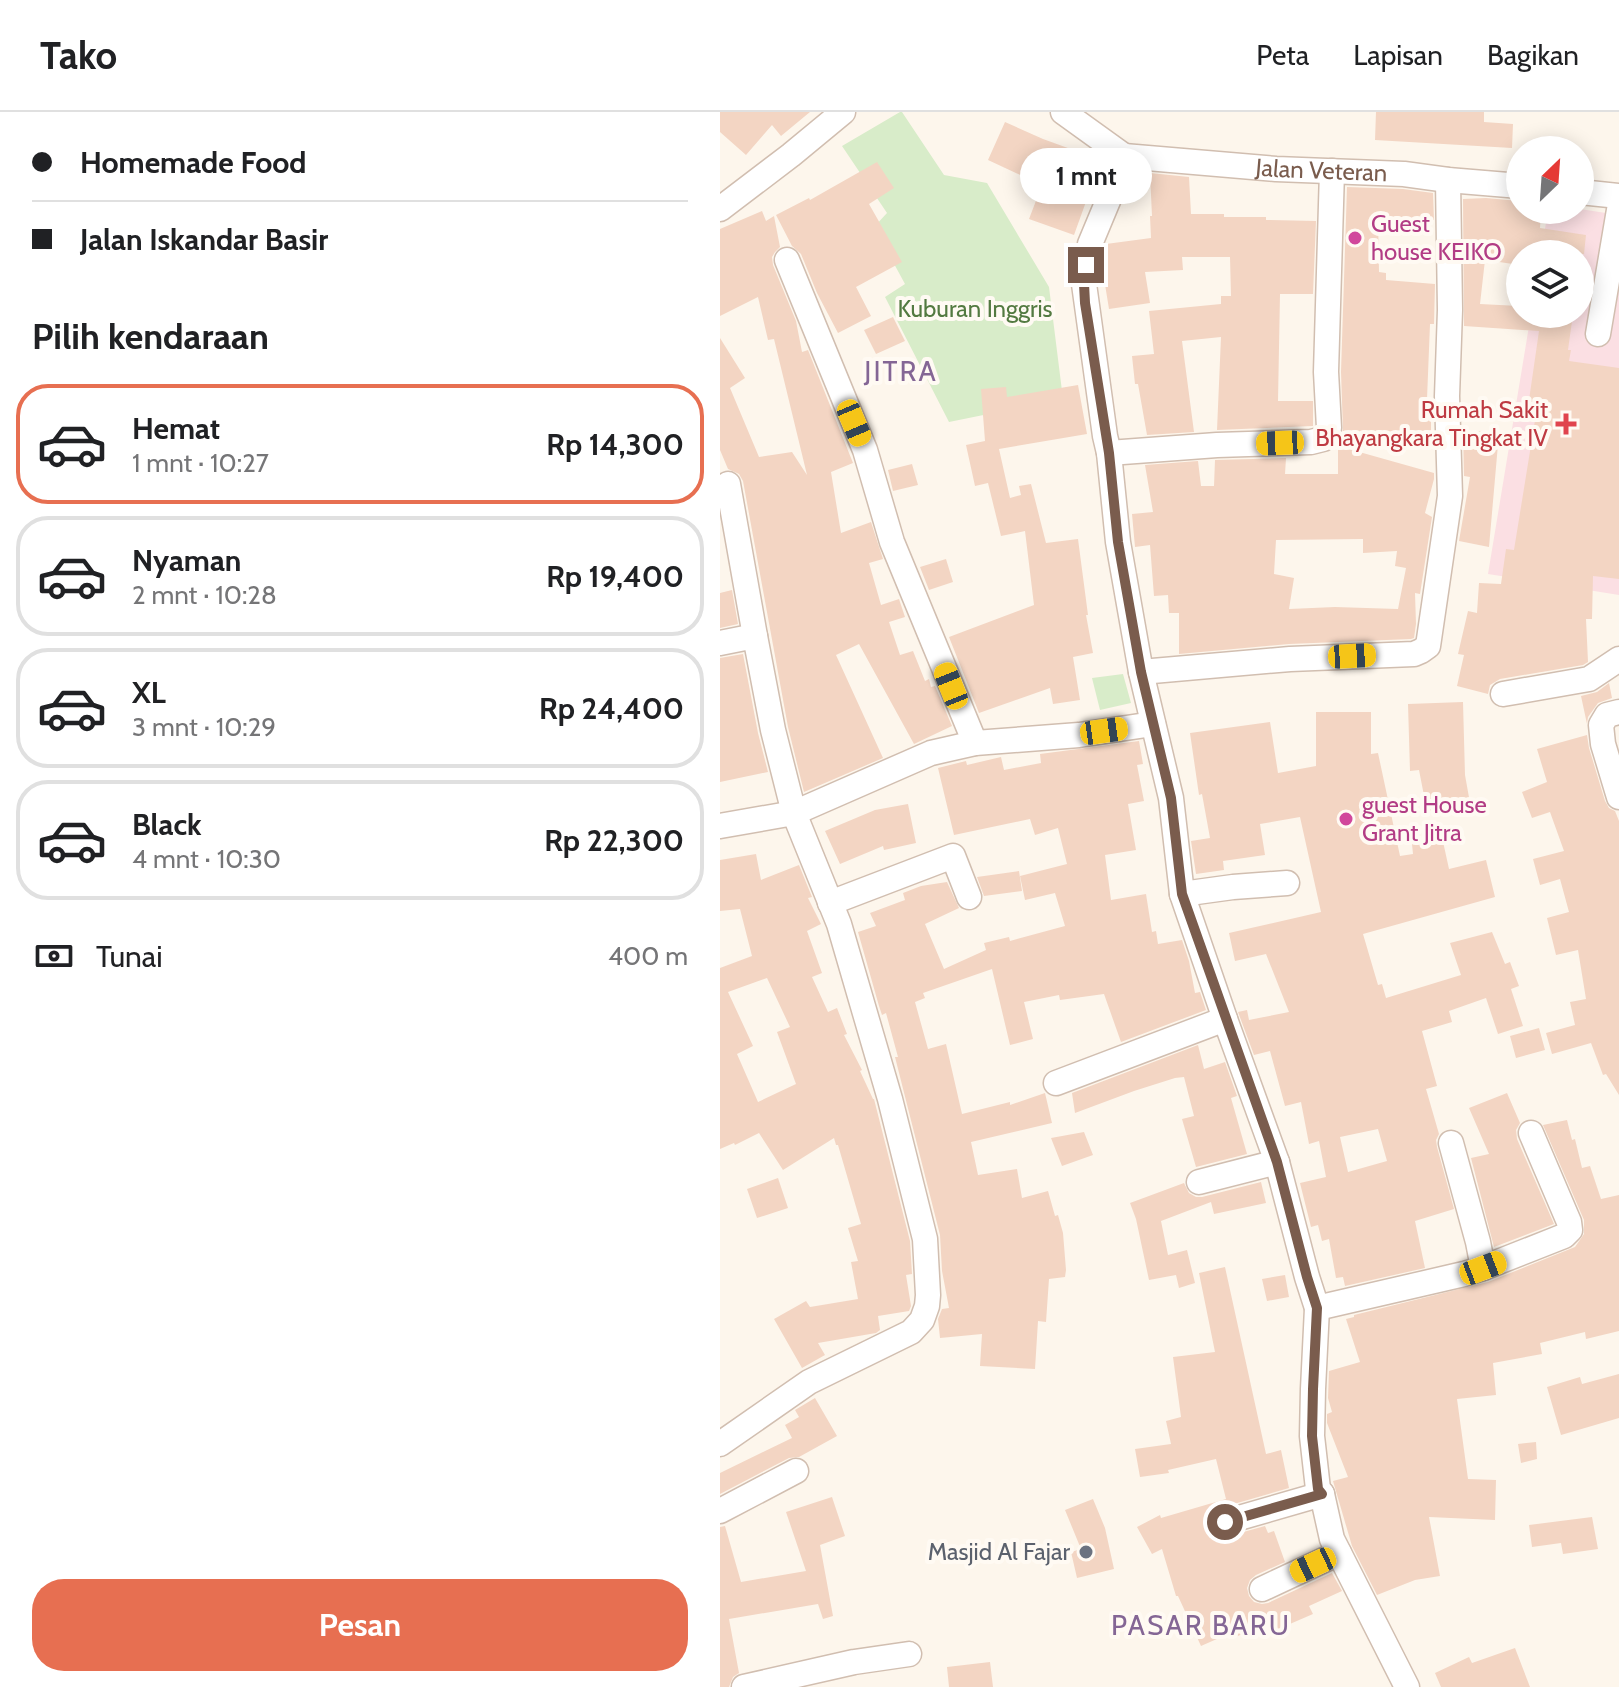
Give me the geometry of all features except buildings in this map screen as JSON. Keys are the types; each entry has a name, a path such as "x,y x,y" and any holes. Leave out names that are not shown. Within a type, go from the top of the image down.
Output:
{"street":[{"path":"720,209 843,112"},
{"path":"1063,112 1124,156 1090,244 1084,284 1109,453 1118,542 1141,672 1171,798 1182,894 1277,1162 1317,1308 1312,1436 1318,1489 1322,1494 1332,1539 1407,1687"},
{"name":"Jalan Veteran","path":"1124,156 1276,169 1404,174 1506,185"},
{"path":"1109,453 1314,442 1326,436 1329,428 1326,372 1332,171"},
{"path":"1141,672 1290,659 1414,654 1428,646 1450,496 1448,180"},
{"path":"1594,193 1619,196"},
{"path":"1598,334 1619,210"},
{"path":"787,260 865,450 892,542 975,743"},
{"path":"720,1444 809,1382 911,1332 922,1320 927,1306 925,1239 890,1099 839,924 794,813 773,730 728,484"},
{"path":"720,643 755,636"},
{"path":"1503,694 1589,679 1619,659"},
{"path":"1619,712 1607,715 1601,725 1603,744 1619,797"},
{"path":"720,826 794,813 931,753 975,743 1079,735 1153,724"},
{"path":"830,903 953,856 969,897"},
{"path":"1182,894 1287,883"},
{"path":"1056,1083 1225,1019"},
{"path":"1317,1308 1464,1274 1564,1236 1570,1230 1569,1222 1531,1133"},
{"path":"1451,1143 1483,1268"},
{"path":"1199,1182 1277,1162"},
{"path":"720,1511 796,1471"},
{"path":"1225,1522 1322,1494"},
{"path":"1262,1589 1339,1553"},
{"path":"744,1687 854,1662 909,1654"}],"shaded area":[{"name":"Rumah Sakit Bhayangkara Tingkat IV","path":"1594,211 1619,215 1619,595 1488,574 1529,328 1594,328 1594,240 1543,240 1546,224 1594,224"}],"green space":[{"name":"Kuburan Inggris","path":"900,112 944,175 987,183 1049,287 1063,399 949,422 885,297 905,284 874,227 887,213 842,146"},
{"path":"1123,674 1131,703 1100,710 1092,678"}],"place":[{"name":"Guest house KEIKO","path":"1355,238"},
{"name":"Rumah Sakit Bhayangkara Tingkat IV","path":"1566,424"},
{"name":"guest House Grant Jitra","path":"1346,819"},
{"name":"Masjid Al Fajar","path":"1086,1552"}],"district":[{"name":"JITRA","path":"901,371"},
{"name":"PASAR BARU","path":"1201,1625"}],"route":[{"path":"1086,265 1085,303 1109,453 1118,542 1141,672 1171,798 1182,894 1277,1162 1317,1308 1312,1436 1318,1489 1322,1494 1225,1522"}]}
